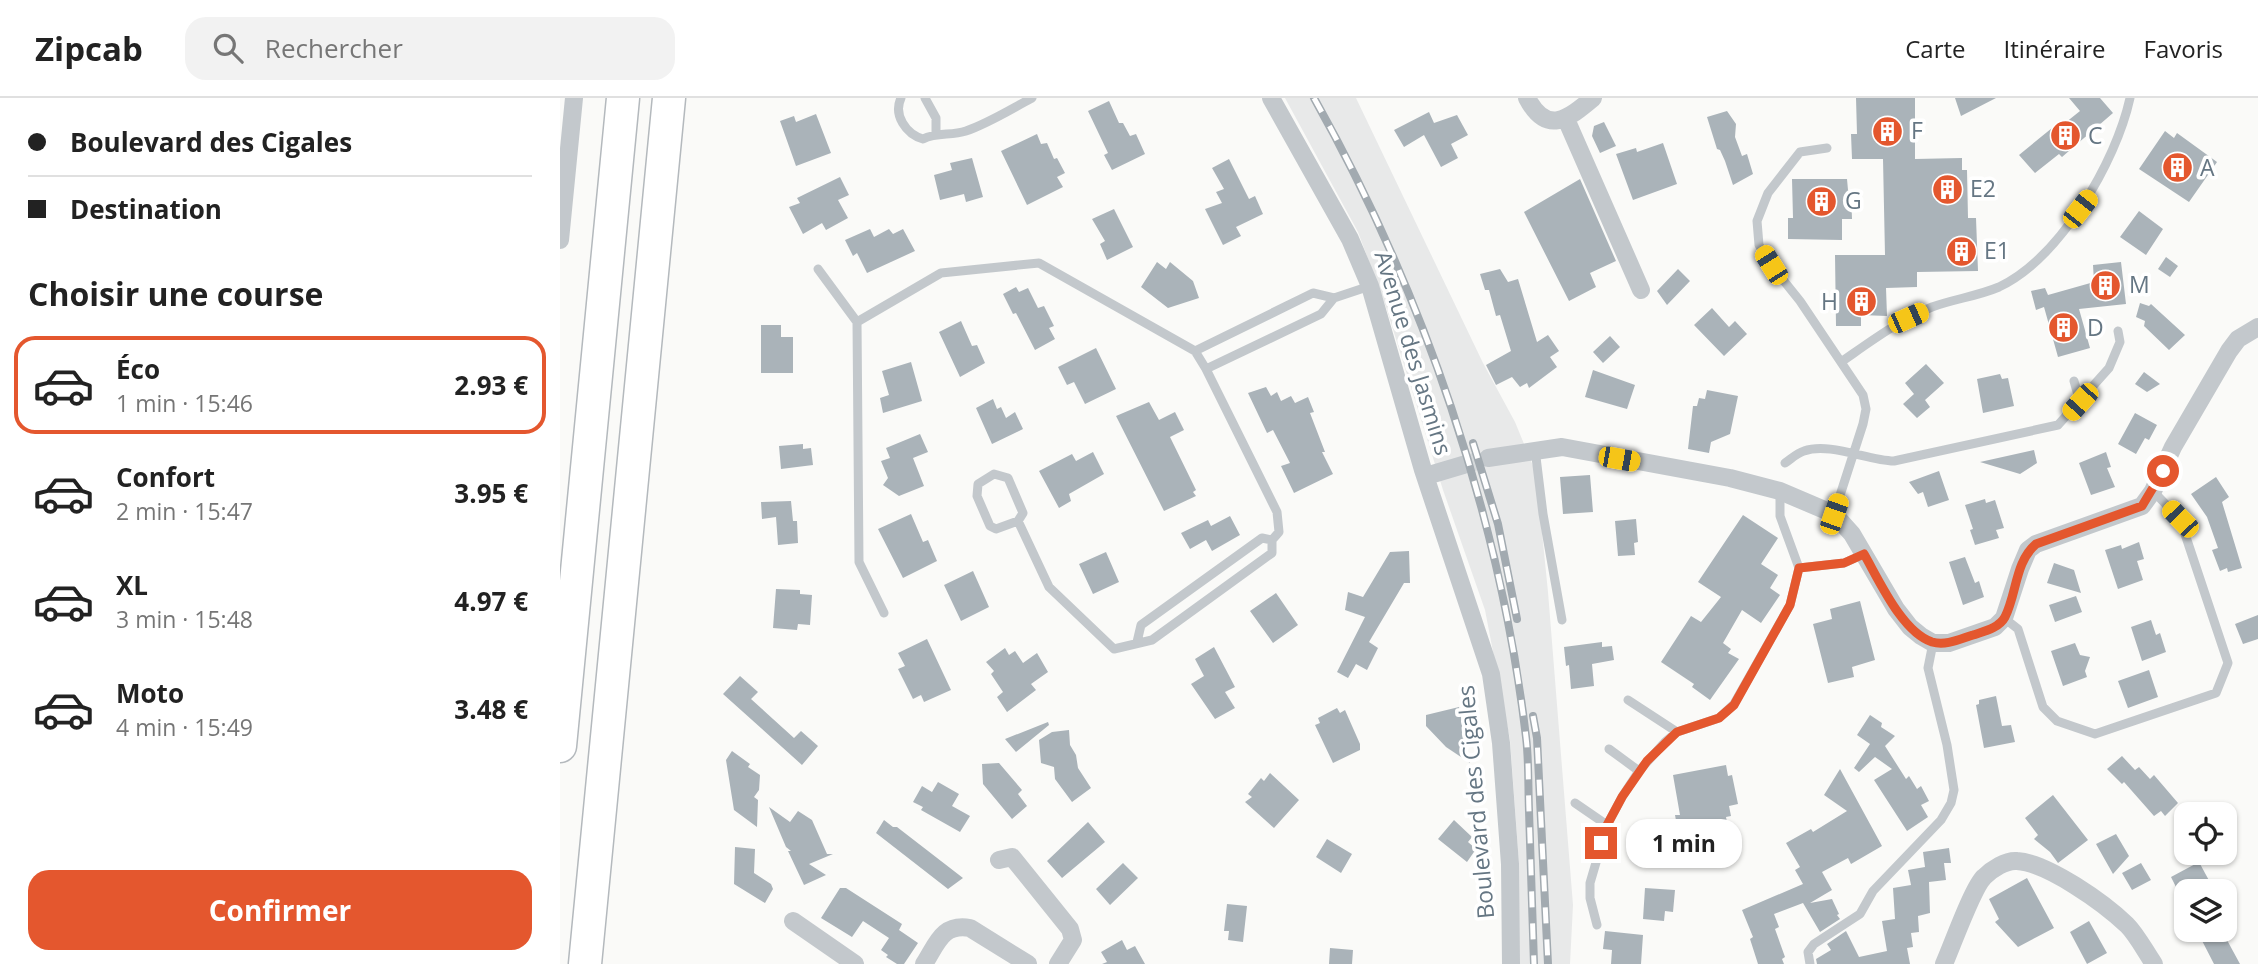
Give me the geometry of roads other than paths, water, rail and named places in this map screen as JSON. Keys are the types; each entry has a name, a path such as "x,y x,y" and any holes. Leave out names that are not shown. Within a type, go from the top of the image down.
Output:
{"highway":[{"path":"560,746 623,98"},
{"path":"585,964 669,98"}],"street":[{"path":"560,240 575,98"},
{"name":"Avenue des Jasmins","path":"1271,98 1350,239 1370,286 1426,476"},
{"path":"1527,98 1538,116 1553,121 1566,119 1593,98"},
{"path":"1566,119 1641,290"},
{"path":"1488,458 1562,446 1730,478 1780,491 1834,514 1852,534 1896,609 1910,627 1933,643 1949,643 1995,627 2004,618 2020,569 2028,551 2036,544 2142,506 2153,491 2173,447 2229,351 2238,339 2258,327"},
{"path":"1426,476 1463,465"},
{"name":"Boulevard des Cigales","path":"1426,476 1491,674 1501,743 1509,851 1511,964"},
{"path":"999,860 1012,857 1070,929 1073,940 1058,964"},
{"path":"1944,964 1982,878 1997,867 2014,860 2030,863 2054,874 2098,900 2129,926 2154,964"},
{"path":"793,921 855,964"},
{"path":"924,964 946,930 958,926 970,928 1027,964"}],"lane":[{"path":"901,98 897,110 902,122 913,136 923,139 936,133 945,135 966,131 1032,98"},
{"path":"925,98 936,118 936,133"},
{"path":"1841,362 1908,318 1933,307 1998,287 2025,271 2088,198 2126,116 2130,98"},
{"path":"1828,148 1800,152 1768,193 1757,221 1759,245 1771,265 1800,301 1863,396 1866,409 1863,424 1834,514"},
{"path":"857,322 941,273 1039,263 1195,351 1277,512 1279,532 1272,540 1272,553 1152,640 1114,649 1049,587 1017,522"},
{"path":"818,269 857,322 859,562 884,613"},
{"path":"1195,351 1312,293 1334,298 1370,286"},
{"path":"1206,369 1321,314 1334,298"},
{"path":"1785,463 1803,451 1820,449 1875,461 1894,461 2058,425 2109,368 2120,342 2118,331"},
{"path":"2074,381 2080,402"},
{"path":"1535,449 1562,620"},
{"path":"994,474 1008,478 1023,513 1017,522 996,528 990,526 977,496 978,484 994,474"},
{"path":"1597,925 1590,898 1590,883 1607,825 1639,771 1677,732 1719,718 1734,705 1790,605 1799,568 1780,516 1780,491"},
{"path":"2004,618 2018,629 2043,707 2057,721 2095,734 2216,692 2228,663 2180,519 2153,491"},
{"path":"1137,642 1141,625 1262,538 1272,540"},
{"path":"1799,568 1844,563 1864,554"},
{"path":"1810,964 1808,952 1814,944 1860,914 1873,891 1941,820 1951,803 1954,790 1947,746 1928,668 1933,643"},
{"path":"1628,700 1677,732"},
{"path":"1609,749 1639,771"},
{"path":"1575,803 1607,825"}],"tunnel":[{"path":"1463,465 1488,458"}],"railway":[{"path":"1314,98 1353,172 1422,327 1451,407 1497,571 1514,654 1527,746 1534,964"},
{"path":"1473,443 1498,524 1517,619"},
{"path":"1533,716 1537,738 1548,964"}],"place":[{"name":"F","path":"1888,131"},
{"name":"C","path":"2065,136"},
{"name":"A","path":"2177,168"},
{"name":"E2","path":"1947,189"},
{"name":"G","path":"1822,201"},
{"name":"E1","path":"1961,251"},
{"name":"M","path":"2106,285"},
{"name":"H","path":"1861,302"},
{"name":"D","path":"2064,328"}]}
